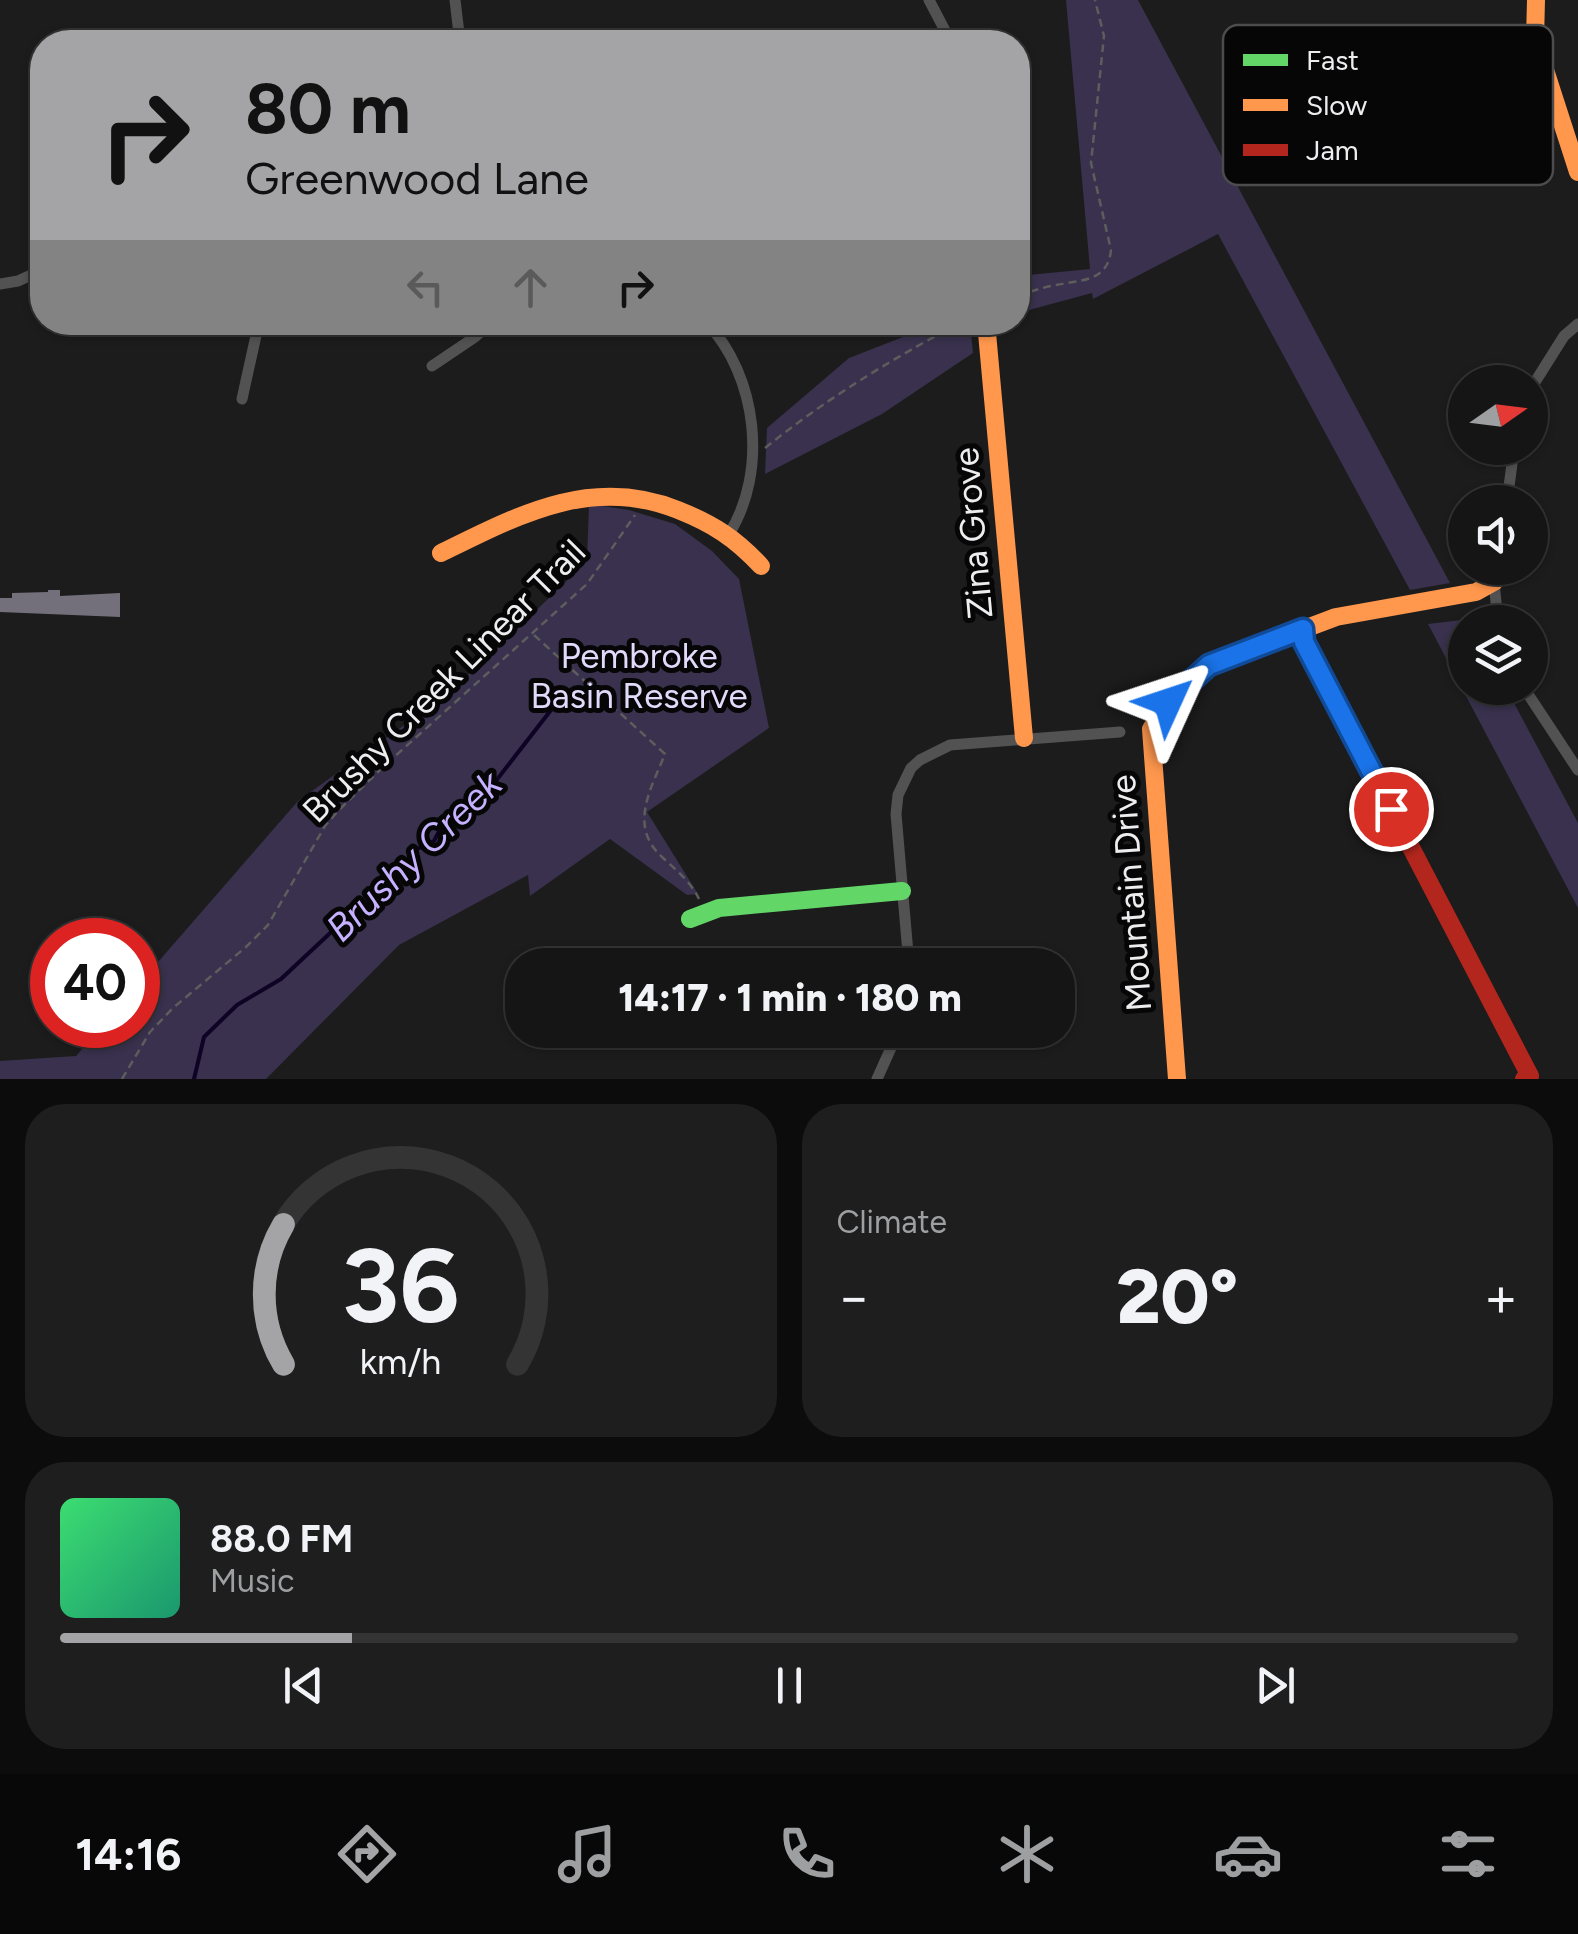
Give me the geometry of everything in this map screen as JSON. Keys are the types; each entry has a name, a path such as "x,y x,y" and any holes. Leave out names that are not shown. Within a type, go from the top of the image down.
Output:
{"street":[{"path":"455,0 459,30"},
{"path":"929,0 944,30"},
{"path":"1535,25 1536,0"},
{"path":"1553,95 1578,172"},
{"path":"0,284 30,276"},
{"path":"1546,365 1564,336 1578,324"},
{"path":"242,399 256,335"},
{"path":"432,366 477,335"},
{"path":"717,335 738,372 752,416 754,450 744,506 729,534"},
{"name":"Zina Grove","path":"987,335 1024,738"},
{"path":"441,553 557,501 615,494 648,498 680,509 729,534 761,566"},
{"name":"Mountain Drive","path":"1178,1079 1150,729 1168,702 1209,665 1336,617 1476,592 1484,585"},
{"path":"1303,629 1304,642 1532,1078"},
{"path":"1535,705 1578,770"},
{"path":"907,948 896,814 898,795 911,768 950,745 1120,732"},
{"path":"690,918 719,908 902,891"},
{"path":"881,1078 893,1048"}],"path":[{"path":"1030,292 1086,281 1097,276 1110,259 1091,162 1104,36 1095,0"},
{"path":"754,450 766,447 904,352 937,335"},
{"name":"Brushy Creek Linear Trail","path":"122,1079 161,1020 268,925 325,826 338,811 586,584 648,498"},
{"path":"533,634 665,754 642,813 645,830 652,848 694,888"}],"green space":[{"path":"1066,0 1138,0 1223,159 1223,185 1237,185 1448,583 1410,590 1218,234 1093,299 1092,293 1030,310 1030,275 1090,269"},
{"path":"908,335 971,335 973,353 882,414 765,474 767,428 849,358"},
{"name":"Pembroke Basin Reserve","path":"589,504 629,510 675,524 712,551 739,579 769,728 647,812 698,894 687,895 610,839 530,896 528,875 399,945 266,1079 0,1079 0,1061 76,1056 83,1048 160,1048 160,960 298,801 435,703 587,561"},
{"path":"1448,622 1448,662 1428,624"},
{"path":"1471,705 1515,705 1578,823 1578,908"}],"building":[{"path":"60,590 60,596 120,593 120,617 0,612 0,598"}],"waterway":[{"name":"Brushy Creek","path":"194,1079 204,1037 237,1005 281,979 343,921 391,889 413,851 434,841 448,814 478,804 551,710"}],"traffic: fast":[{"path":"690,919 719,908 902,891"}],"traffic: slow":[{"path":"1535,25 1536,0"},
{"path":"1553,95 1578,172"},
{"path":"987,335 1024,738"},
{"path":"441,553 527,513 586,498 616,497 646,500 702,521 733,540 761,566"},
{"path":"1177,1079 1151,729 1168,702 1209,665 1336,617 1476,592 1489,585"}],"traffic: jam":[{"path":"1303,629 1304,642 1530,1076 1524,1079"}],"route":[{"path":"1168,702 1209,665 1303,629 1304,642 1391,809"}]}
